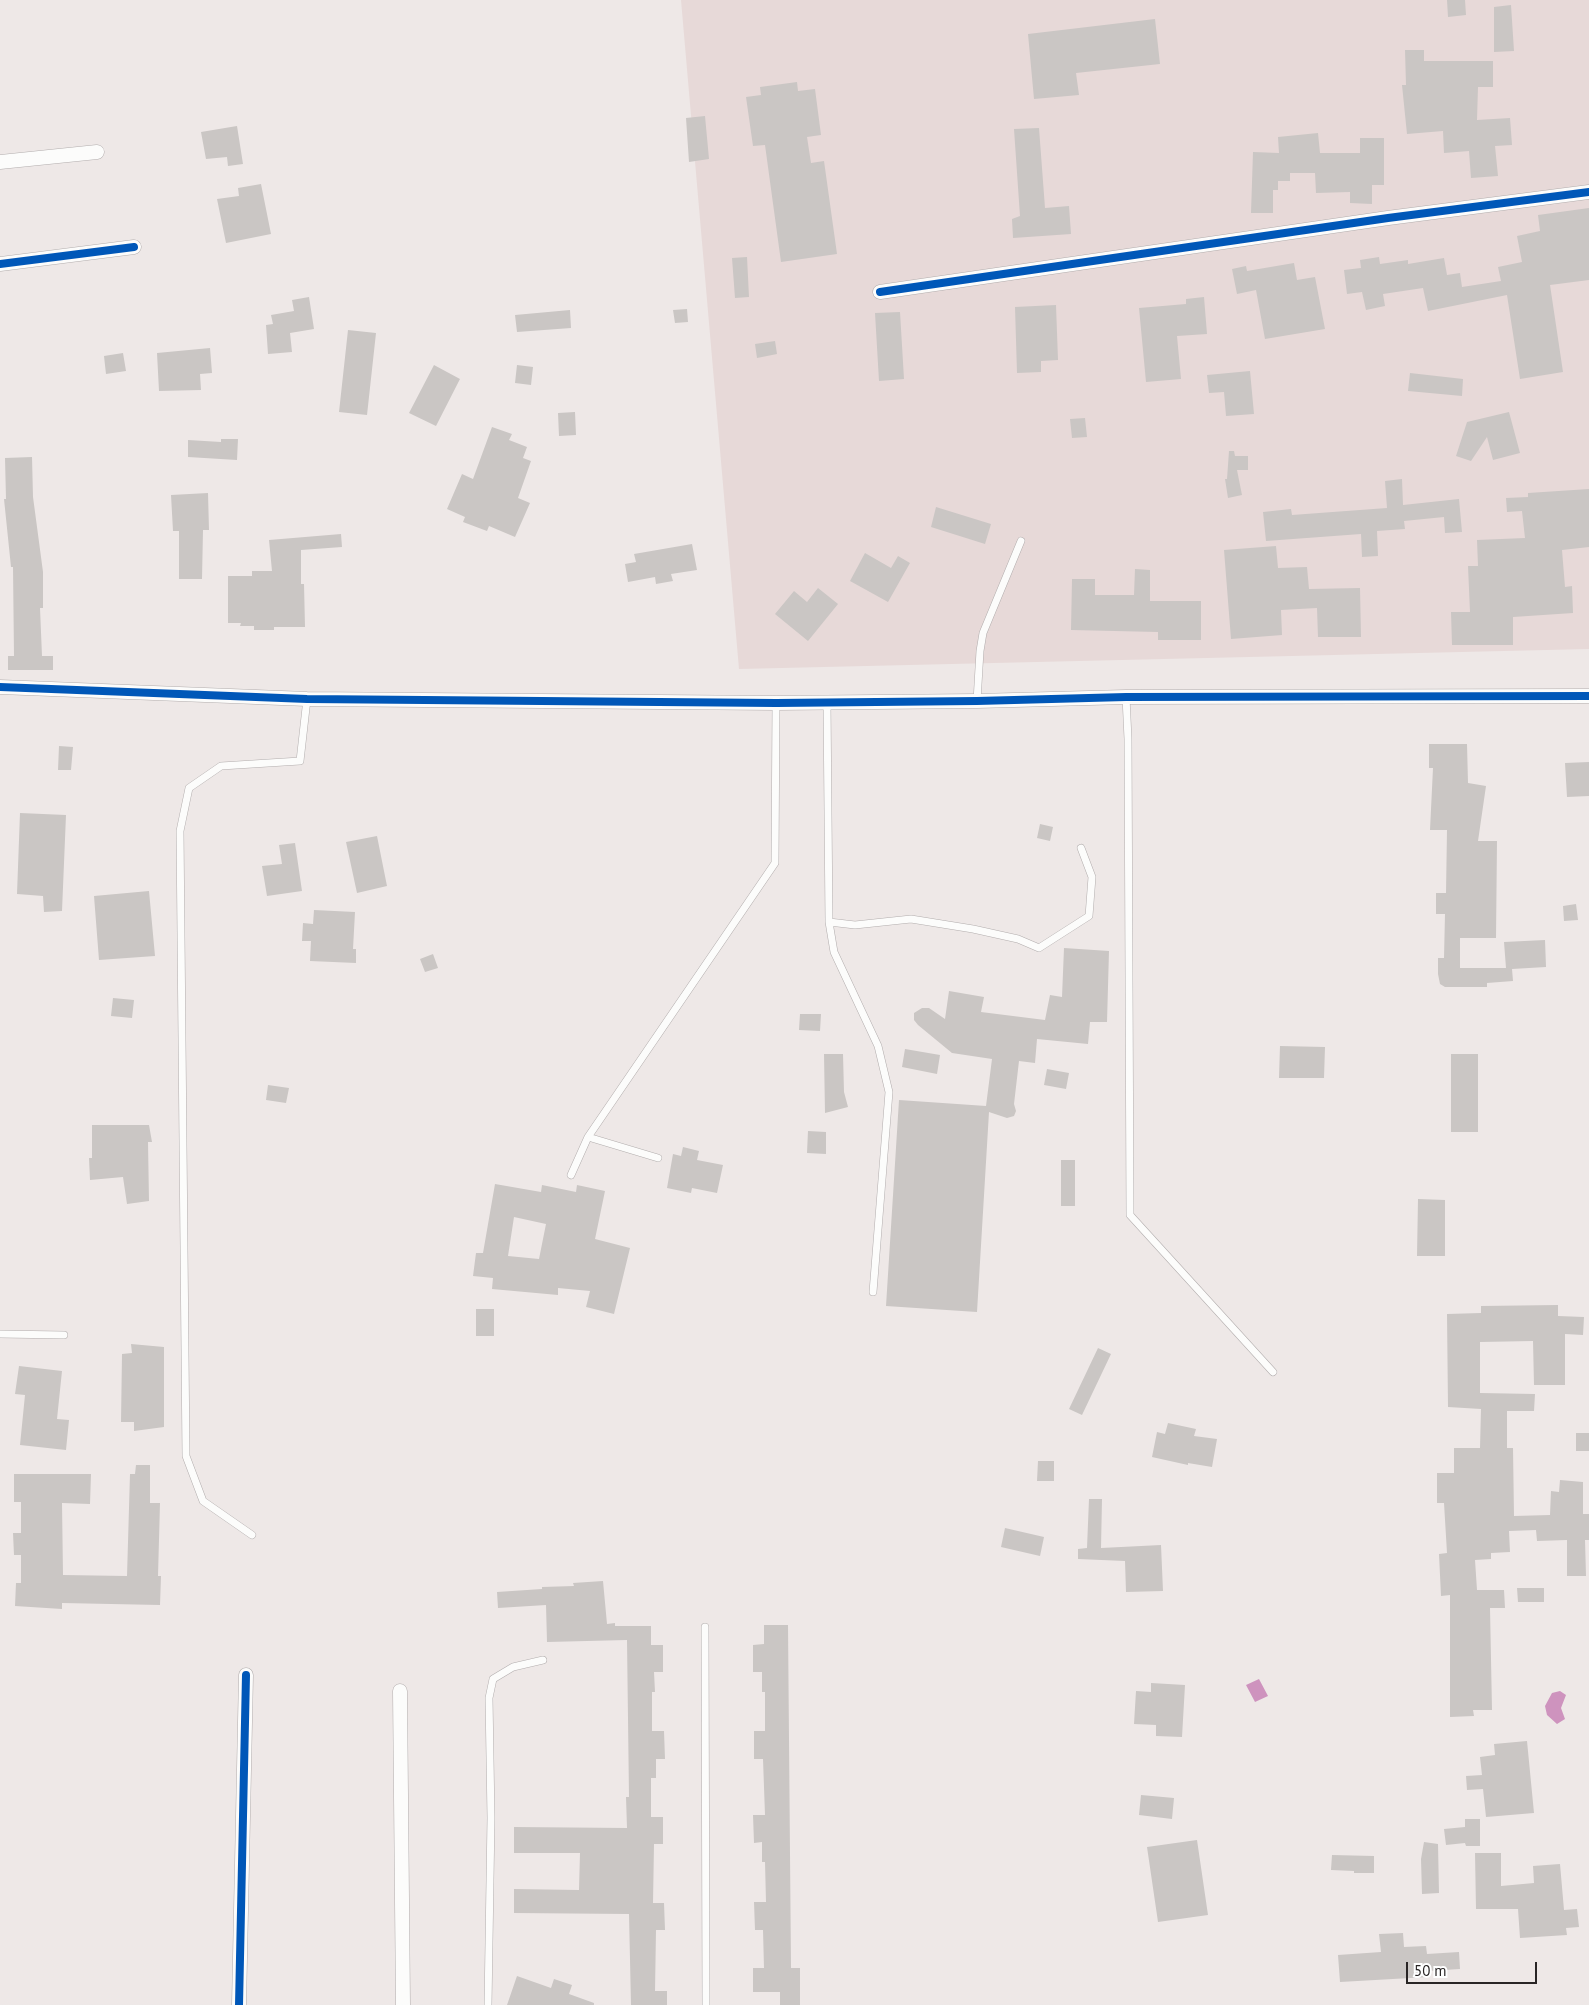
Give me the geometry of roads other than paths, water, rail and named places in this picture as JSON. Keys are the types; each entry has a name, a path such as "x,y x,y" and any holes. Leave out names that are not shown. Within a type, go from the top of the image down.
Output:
{"street":[{"path":"0,162 97,152"},
{"path":"880,292 1368,221 1589,192"},
{"path":"0,264 134,247"},
{"path":"0,687 307,699 776,703 978,701 1126,696 1589,696"},
{"path":"239,2005 246,1675"},
{"path":"400,1690 403,2005"}],"lane":[{"path":"978,701 980,651 984,633 1021,541"},
{"path":"1126,696 1128,739 1130,1215 1274,1372"},
{"path":"252,1535 203,1501 186,1456 180,831 189,788 221,766 300,761 307,699"},
{"path":"571,1175 588,1137 775,863 776,703"},
{"path":"827,703 829,922 834,952 878,1046 889,1092 873,1292"},
{"path":"829,922 855,925 910,919 1009,937 1039,948 1089,916 1092,877 1082,848"},
{"path":"588,1137 658,1158"},
{"path":"0,1334 64,1335"},
{"path":"706,1628 704,1787 706,2005"},
{"path":"488,2005 491,1818 490,1698 493,1678 514,1667 543,1660"}]}
